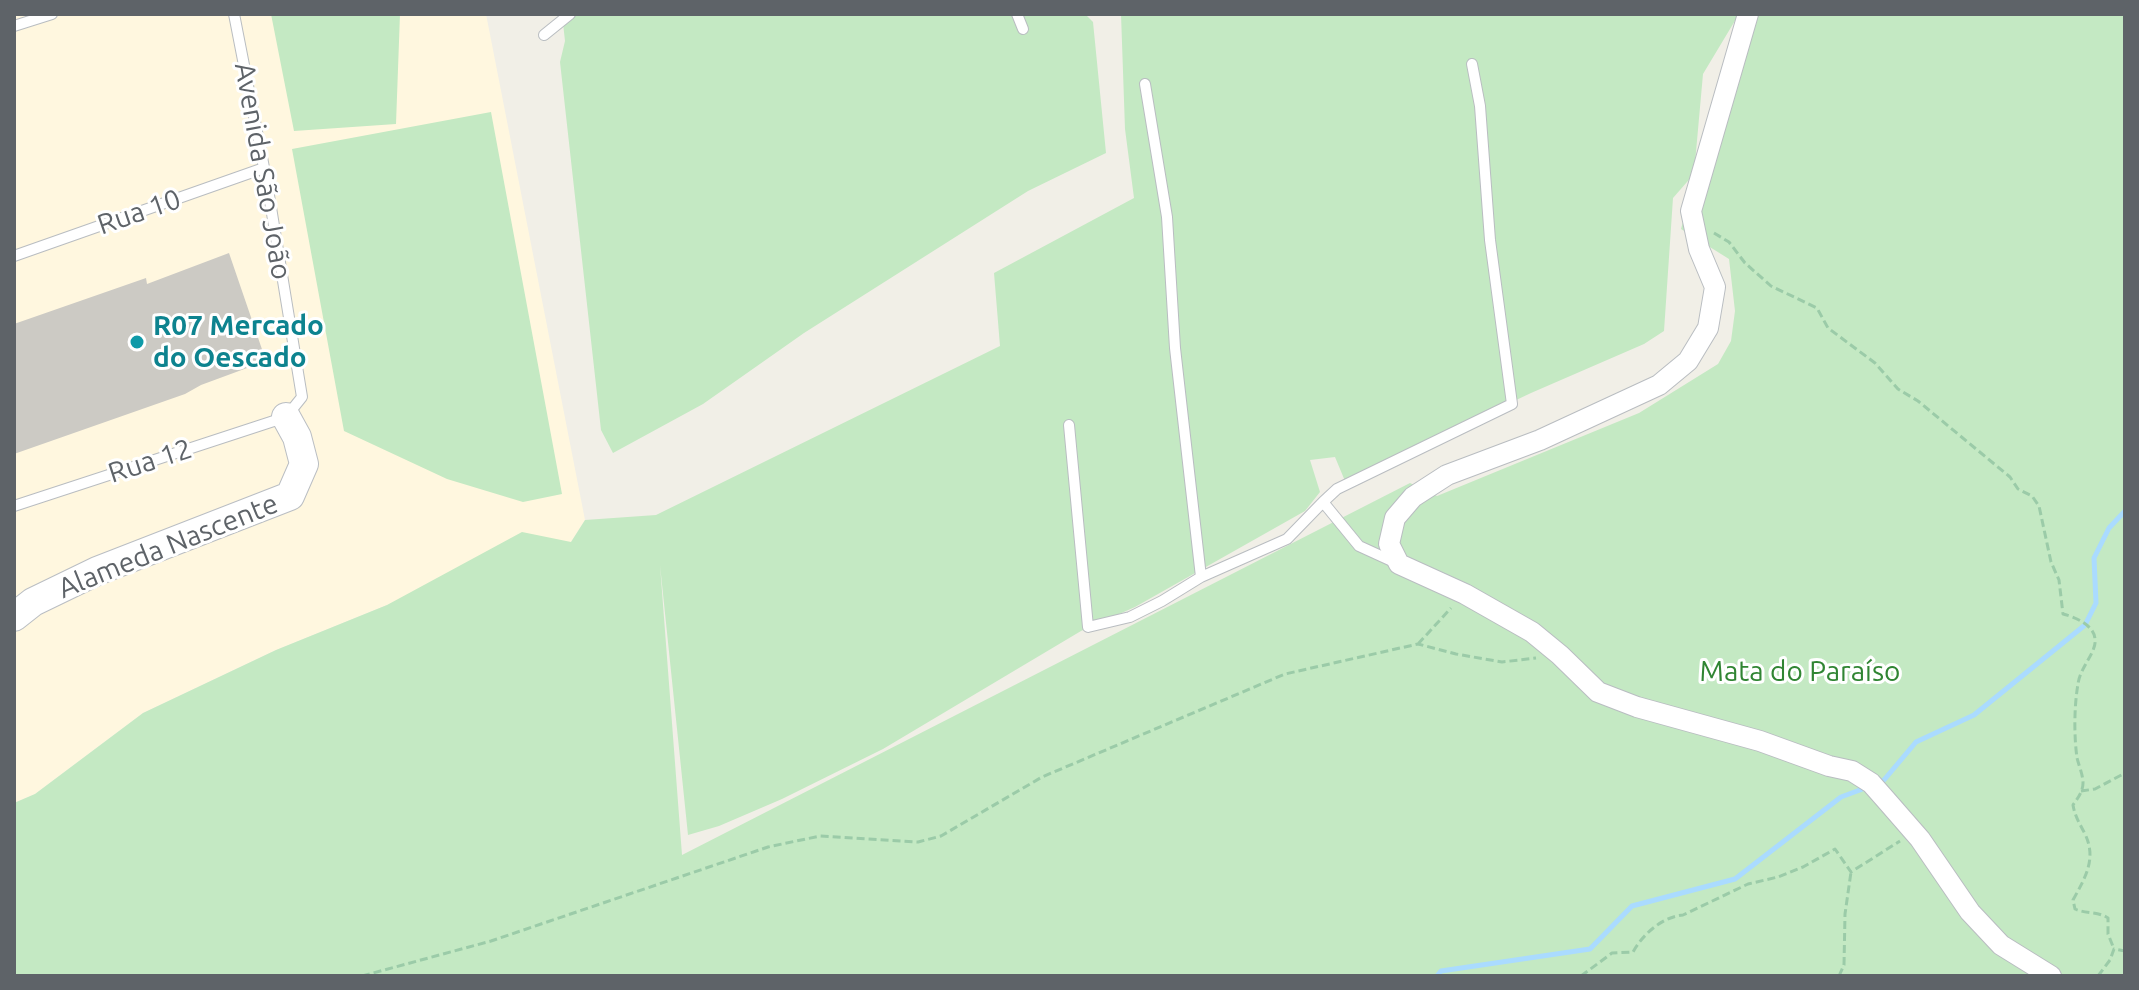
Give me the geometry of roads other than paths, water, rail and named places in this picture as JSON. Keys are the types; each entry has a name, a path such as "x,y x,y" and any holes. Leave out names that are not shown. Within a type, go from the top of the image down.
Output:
{"street":[{"path":"1748,14 1691,211 1699,249 1715,287 1708,328 1688,361 1659,385 1540,440 1447,475 1413,497 1395,518 1389,544 1399,564 1465,594 1532,632 1598,692 1637,707 1760,741 1852,771 1873,786 1913,832 1970,912 2001,945 2051,976"},
{"name":"Alameda Nascente","path":"14,617 33,602 97,571 290,496 304,464 297,437 286,417"}],"lane":[{"path":"14,26 52,14"},
{"name":"Avenida São João","path":"234,14 264,168 302,397 286,417"},
{"path":"544,35 570,14"},
{"path":"1017,14 1023,29"},
{"path":"1069,425 1088,627 1130,617 1201,577 1287,539 1337,489 1512,404 1490,240 1480,106 1472,64"},
{"path":"1145,84 1167,217 1175,348 1201,577"},
{"name":"Rua 10","path":"14,256 264,168"},
{"name":"Rua 12","path":"14,506 286,417"},
{"path":"1323,502 1359,546 1399,564"}],"waterway":[{"path":"1877,783 1884,780 1916,742 1974,715 2085,625 2096,603 2094,558 2109,528 2125,511"},
{"path":"1437,976 1441,971 1590,949 1632,906 1735,879 1841,797 1868,787"}],"place":[{"name":"R07 Mercado do Oescado","path":"137,342"}],"park label":[{"name":"Mata do Paraíso","path":"1800,672"}]}
